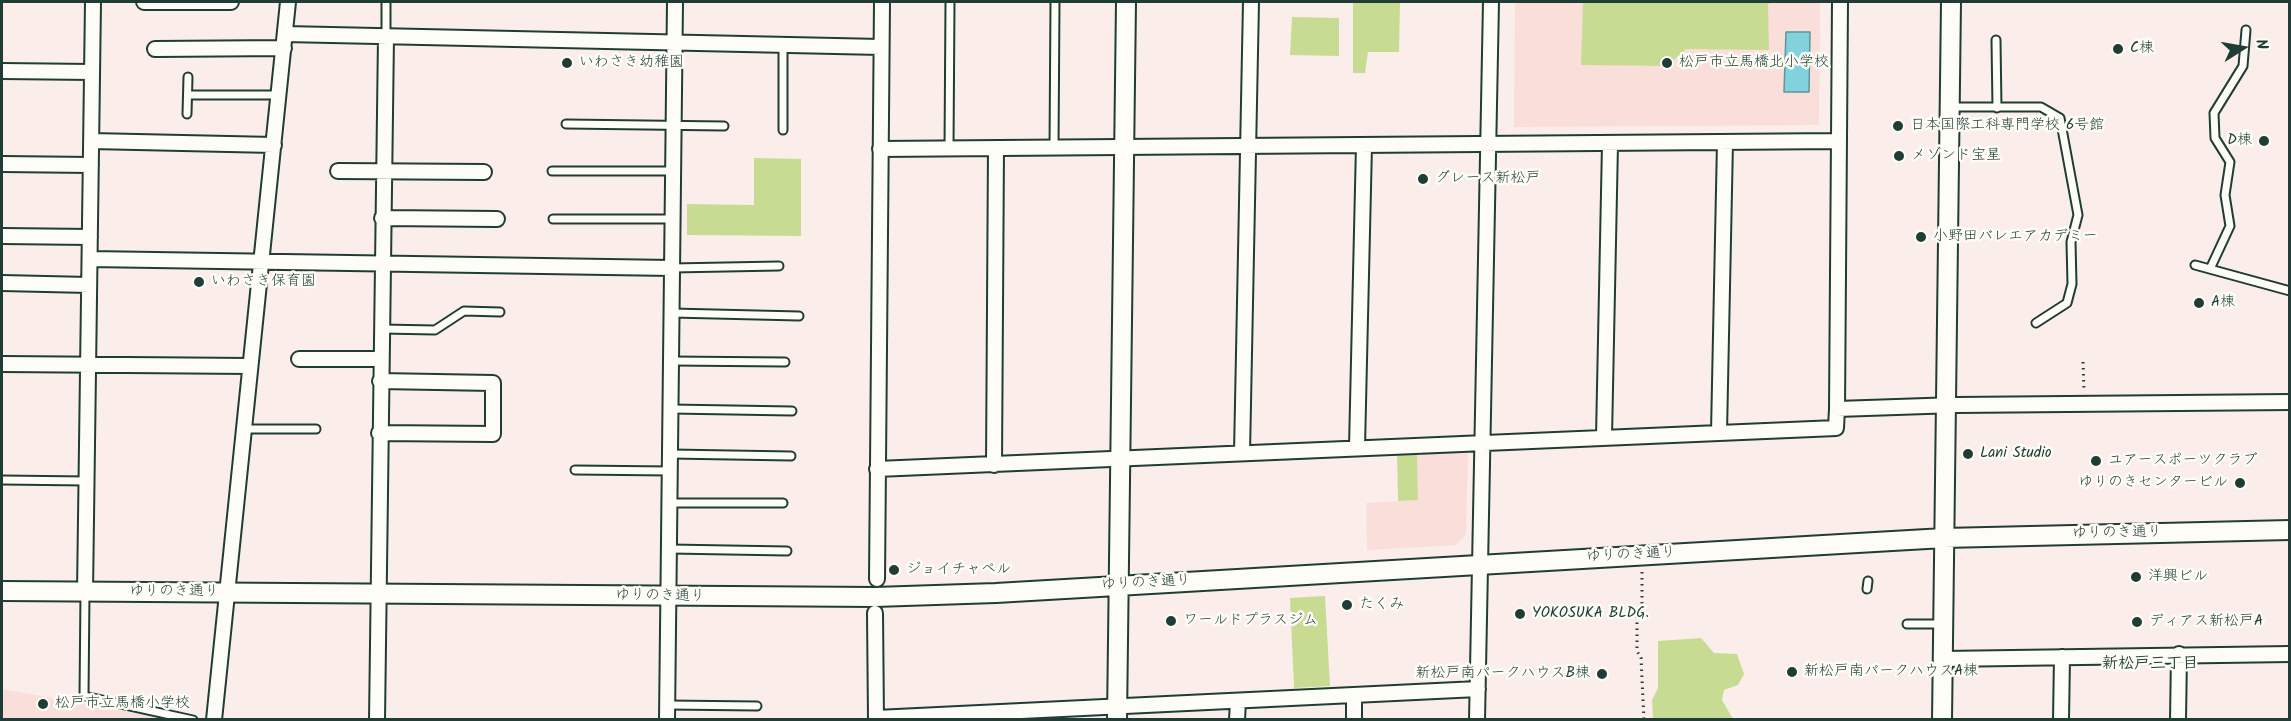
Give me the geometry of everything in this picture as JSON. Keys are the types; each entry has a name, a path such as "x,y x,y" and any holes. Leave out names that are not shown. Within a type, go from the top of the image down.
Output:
{"street":[{"path":"85,592 93,2"},
{"path":"144,2 231,2"},
{"path":"214,720 288,2"},
{"path":"668,720 675,2"},
{"path":"877,579 882,2"},
{"path":"1117,713 1126,2"},
{"path":"1242,453 1251,2"},
{"path":"1478,720 1491,2"},
{"path":"877,469 1836,428 1840,2"},
{"path":"1942,720 1951,2"},
{"path":"377,720 381,264 386,37"},
{"path":"155,49 386,37 881,47"},
{"path":"2,71 92,72"},
{"path":"91,141 274,145"},
{"path":"880,149 1838,141"},
{"path":"1719,432 1725,142"},
{"path":"1604,437 1610,144"},
{"path":"1357,447 1364,145"},
{"path":"994,465 996,148"},
{"path":"2,164 91,165"},
{"path":"338,171 484,172"},
{"path":"382,218 497,219"},
{"path":"2,236 90,237"},
{"path":"90,259 672,268"},
{"path":"2,284 89,285"},
{"path":"299,359 381,359"},
{"path":"2,364 250,366"},
{"path":"379,433 493,434 493,382 380,381"},
{"path":"1837,409 1946,405 2289,402"},
{"name":"ゆりのき通り","path":"2,591 378,593 669,598 875,597 1119,586 1944,538 2289,530"},
{"path":"875,613 876,719 1117,713 1238,701 1478,689"},
{"path":"2178,720 2179,654"},
{"path":"1943,659 2289,654"},
{"path":"2061,720 2062,657"},
{"path":"1354,694 1354,720"},
{"path":"1238,701 1238,720"}],"lane":[{"path":"386,2 386,37"},
{"path":"949,149 950,2"},
{"path":"1054,148 1055,2"},
{"path":"2210,269 2230,226 2225,195 2230,162 2216,138 2214,113 2243,66 2246,30"},
{"path":"1995,40 1997,108"},
{"path":"783,46 783,130"},
{"path":"188,77 188,114"},
{"path":"188,95 279,95"},
{"path":"1950,107 2041,107 2060,118 2078,215 2071,242 2072,284 2067,303 2036,322"},
{"path":"566,124 724,126"},
{"path":"552,171 673,171"},
{"path":"553,219 673,219"},
{"path":"2195,265 2289,291"},
{"path":"672,268 779,266"},
{"path":"382,329 435,330 464,311 500,312"},
{"path":"672,313 799,316"},
{"path":"671,361 785,362"},
{"path":"671,409 792,411"},
{"path":"244,429 316,429"},
{"path":"670,454 791,456"},
{"path":"574,470 670,471"},
{"path":"2,480 87,481"},
{"path":"670,502 783,502"},
{"path":"670,549 787,551"},
{"path":"85,592 84,696 192,720"},
{"path":"1907,624 1943,624"},
{"path":"668,705 757,706"}],"path":[{"path":"2083,362 2085,392"},
{"path":"1642,571 1642,606 1637,608 1637,651 1641,658 1644,720"}],"shaded area":[{"name":"松戸市立馬橋北小学校","path":"1515,2 1820,2 1819,125 1514,127"},
{"path":"1464,449 1468,452 1466,534 1456,545 1367,550 1366,503 1418,500 1417,452"},
{"name":"松戸市立馬橋小学校","path":"2,689 169,719 2,719"}],"green space":[{"path":"1353,2 1400,2 1399,52 1368,52 1365,73 1353,73"},
{"path":"1583,2 1777,2 1768,4 1769,50 1686,49 1667,66 1581,65"},
{"path":"1292,17 1339,18 1339,56 1290,55"},
{"path":"754,158 801,159 801,236 687,235 687,204 754,205"},
{"path":"1397,452 1417,452 1418,500 1398,501"},
{"path":"1325,596 1330,686 1294,688 1290,598"},
{"path":"1701,638 1714,653 1737,654 1744,674 1738,685 1724,690 1722,700 1733,719 1653,719 1652,700 1658,688 1658,641"}],"water":[{"path":"1786,32 1810,32 1809,92 1784,92"}],"place":[{"name":"C棟","path":"2118,49"},
{"name":"いわさき幼稚園","path":"567,63"},
{"name":"松戸市立馬橋北小学校","path":"1667,63"},
{"name":"日本国際工科専門学校 6号館","path":"1898,126"},
{"name":"D棟","path":"2264,141"},
{"name":"メゾンド宝星","path":"1899,156"},
{"name":"グレース新松戸","path":"1423,179"},
{"name":"小野田バレエアカデミー","path":"1921,237"},
{"name":"いわさき保育園","path":"199,282"},
{"name":"A棟","path":"2199,303"},
{"name":"Lani Studio","path":"1968,454"},
{"name":"ユアースポーツクラブ","path":"2096,461"},
{"name":"ゆりのきセンタービル","path":"2240,483"},
{"name":"ジョイチャペル","path":"894,570"},
{"name":"洋興ビル","path":"2136,577"},
{"name":"たくみ","path":"1347,605"},
{"name":"YOKOSUKA BLDG.","path":"1520,614"},
{"name":"ワールドプラスジム","path":"1171,621"},
{"name":"ディアス新松戸A","path":"2137,622"},
{"name":"新松戸南パークハウスA棟","path":"1792,672"},
{"name":"新松戸南パークハウスB棟","path":"1602,674"},
{"name":"松戸市立馬橋小学校","path":"43,704"}],"district":[{"name":"新松戸三丁目","path":"2150,665"}]}
